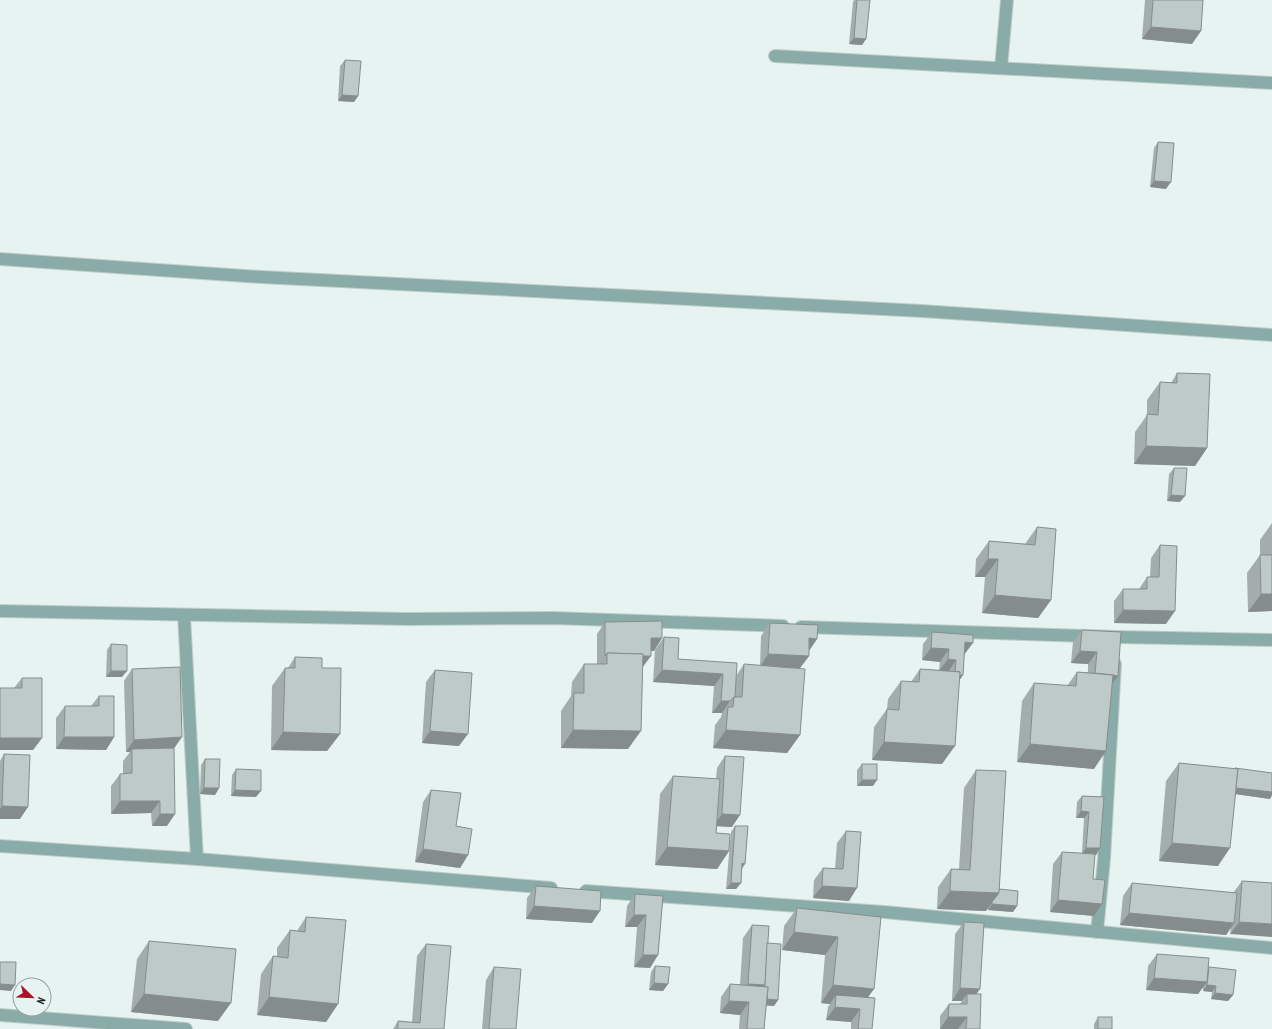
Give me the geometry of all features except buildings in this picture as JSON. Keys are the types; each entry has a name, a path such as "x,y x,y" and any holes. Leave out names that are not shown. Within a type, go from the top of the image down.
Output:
{"street":[{"path":"1001,68 1007,0"},
{"path":"775,56 1272,83"},
{"path":"0,259 261,277 922,311 1272,335"},
{"path":"0,611 407,619 553,618 1117,637 1272,640"},
{"path":"184,614 197,859"},
{"path":"1098,932 1104,859 1117,637"},
{"path":"0,846 197,859 569,889 884,912 1272,948"},
{"path":"981,936 982,921"},
{"path":"0,1015 186,1029"}]}
